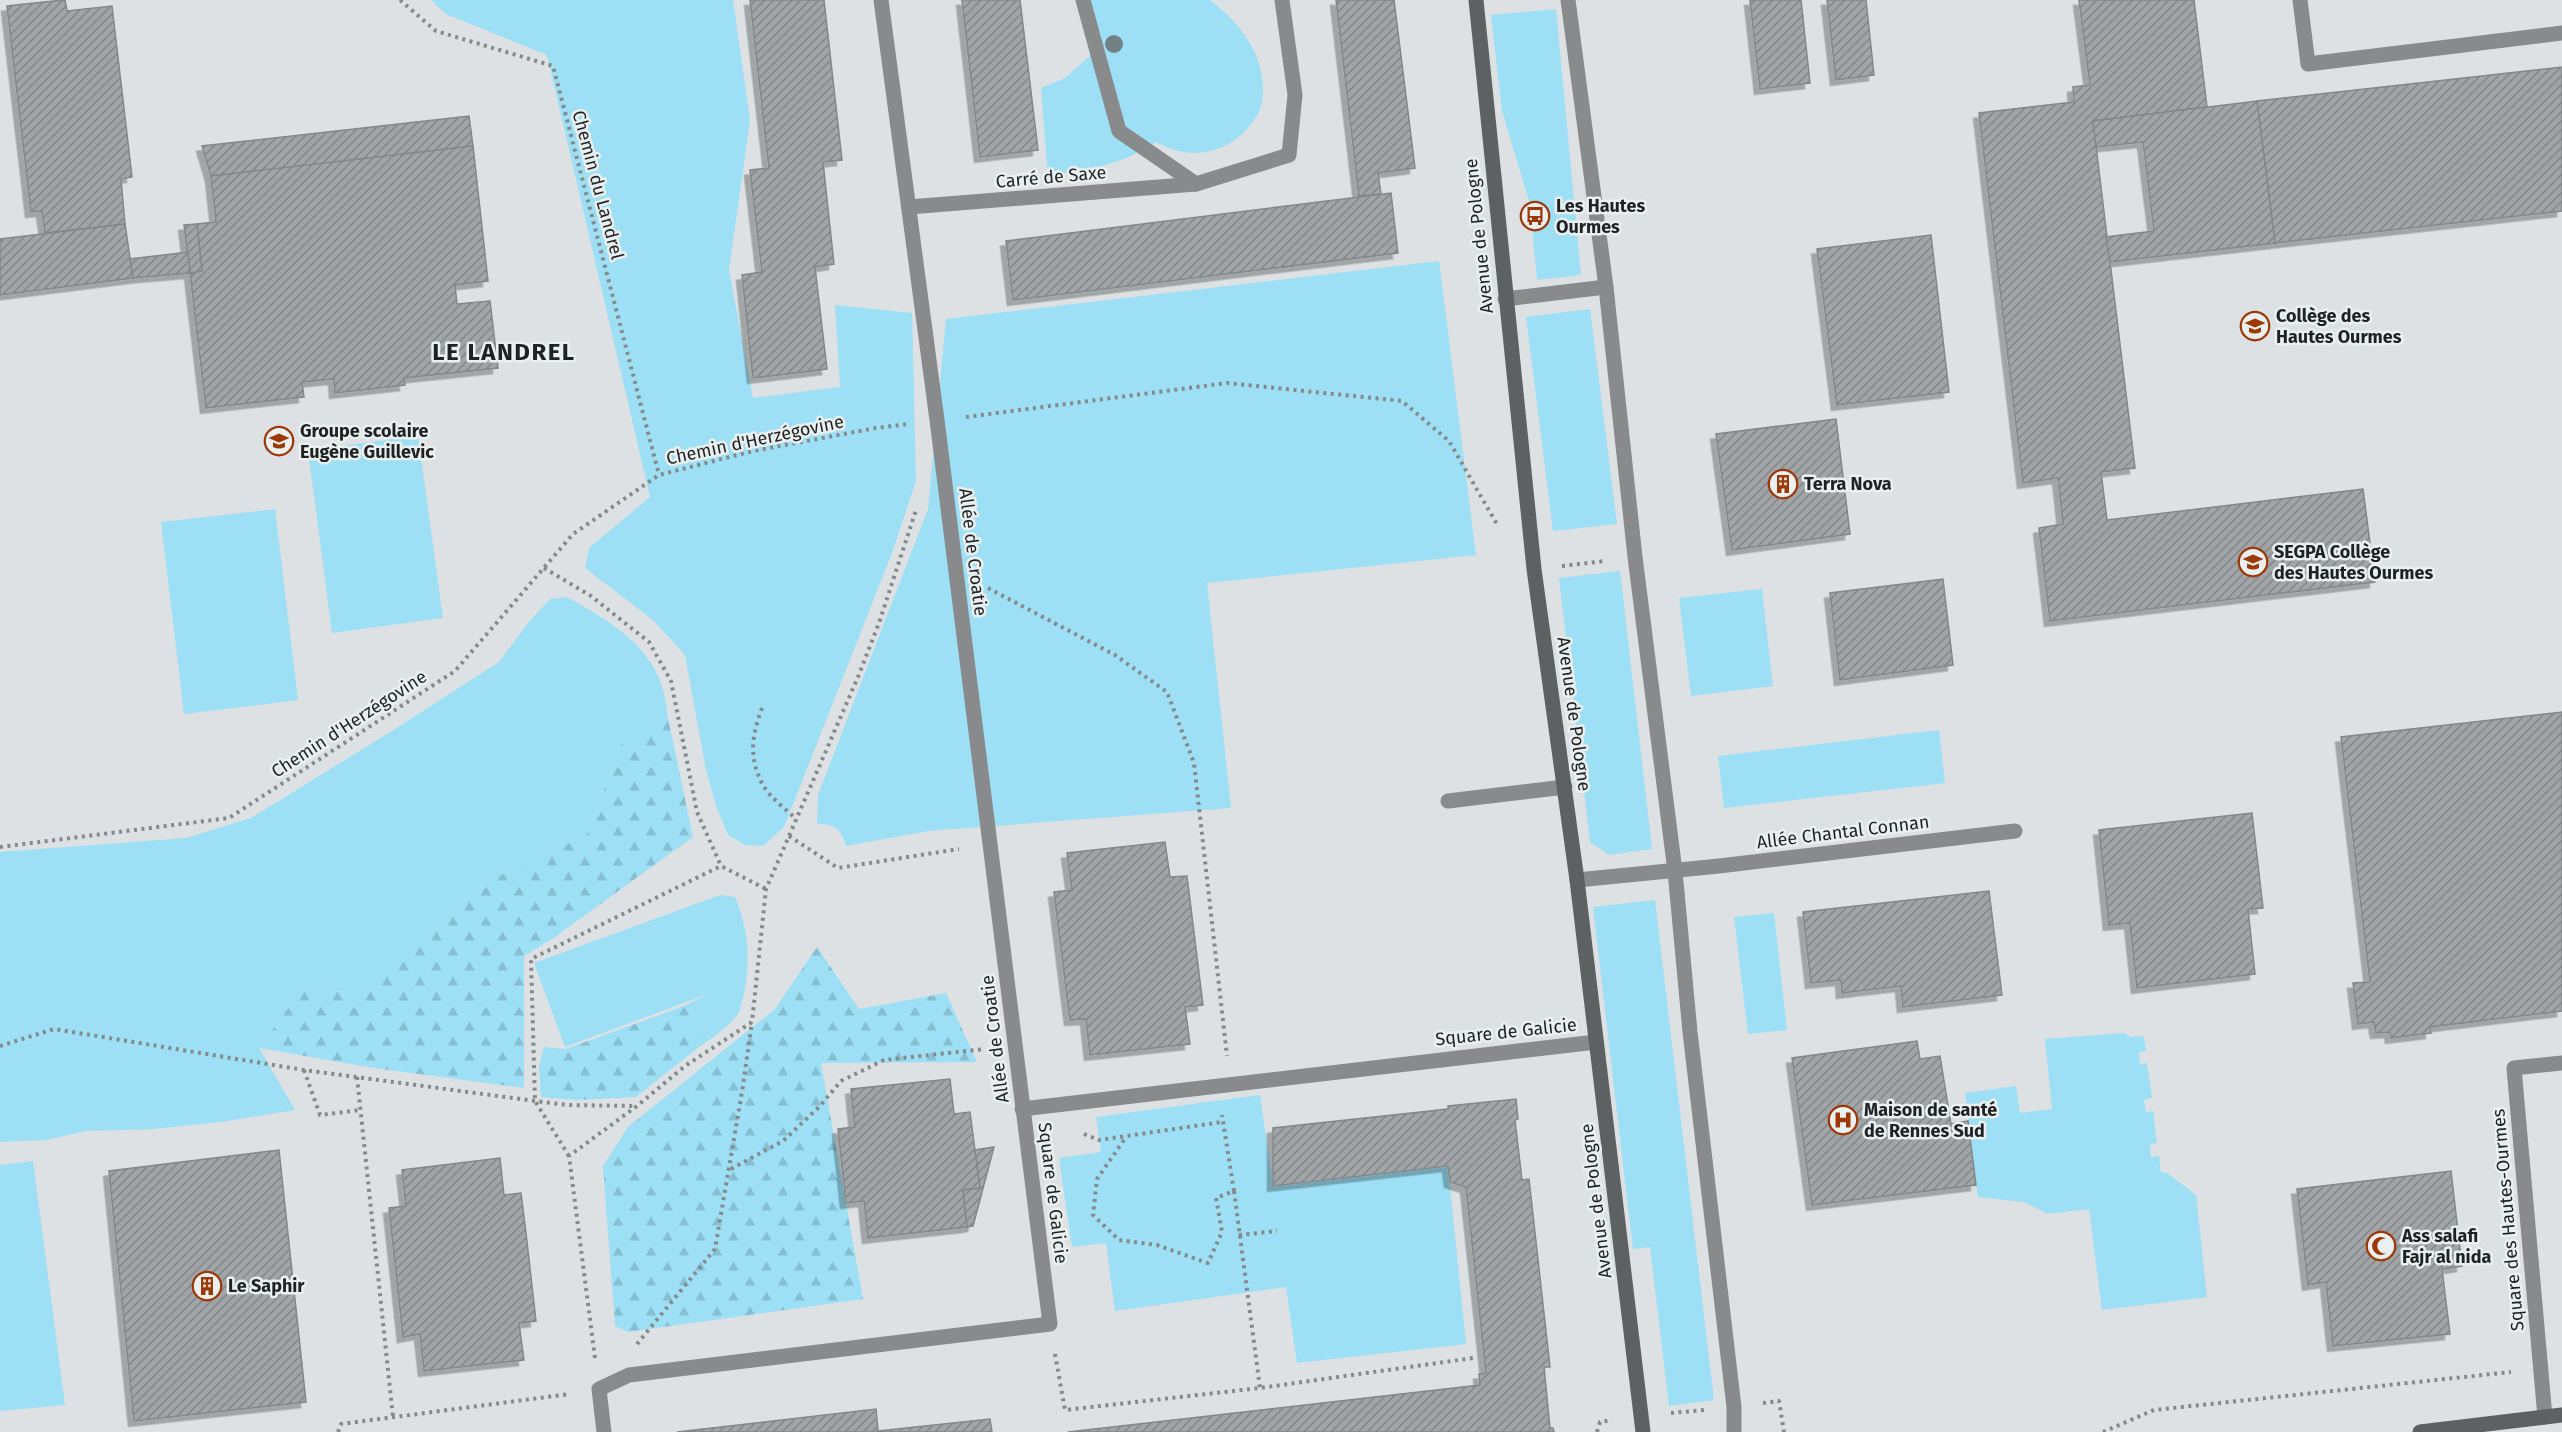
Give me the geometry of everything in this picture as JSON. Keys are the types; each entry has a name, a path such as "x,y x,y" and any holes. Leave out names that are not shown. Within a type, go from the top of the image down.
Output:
{"street":[{"name":"Allée de Croatie","path":"881,0 937,420 1016,1045 1022,1109"},
{"path":"1083,0 1119,131 1196,184"},
{"name":"Carré de Saxe","path":"909,207 1196,184 1288,155 1295,95 1282,0"},
{"name":"Avenue de Pologne","path":"1476,0 1534,569 1576,880 1643,1432"},
{"path":"1568,0 1606,287 1635,558 1675,871 1690,1032 1734,1407 1734,1432"},
{"path":"2300,0 2308,64 2562,33"},
{"path":"1505,299 1606,287"},
{"path":"1448,801 1564,787"},
{"name":"Allée Chantal Connan","path":"1576,880 1675,871 2015,831"},
{"name":"Square de Galicie","path":"1050,1324 1022,1109 1596,1042"},
{"name":"Square des Hautes-Ourmes","path":"2545,1417 2514,1068 2562,1064"},
{"path":"604,1432 599,1389 629,1374 1050,1324"},
{"path":"2420,1432 2562,1415"}],"path":[{"name":"Chemin du Landrel","path":"400,0 436,31 553,66 659,475"},
{"name":"Chemin d'Herzégovine","path":"0,847 229,818 455,671 573,534 659,475 753,451 876,428 1227,383 1402,401 1449,441 1503,533 1532,546"},
{"path":"636,1345 715,1249 730,1169 752,1022 766,890 858,677 879,623 920,500"},
{"path":"1534,569 1635,558"},
{"path":"544,568 591,596 649,642 671,681 697,812 721,866 766,890"},
{"path":"956,570 1115,655 1167,692 1194,764 1225,1084 1222,1122 1234,1191 1260,1388"},
{"path":"762,708 753,730 752,753 763,786 796,819"},
{"path":"789,836 838,868 990,844"},
{"path":"338,1432 341,1424 599,1389 568,1156 535,1101 531,959 721,866"},
{"path":"568,1156 637,1106 685,1066 752,1022"},
{"path":"0,1046 54,1029 304,1070 535,1101 567,1105 637,1106"},
{"path":"730,1169 783,1141 820,1106 841,1082 884,1060 1016,1045"},
{"path":"304,1070 320,1115 360,1110"},
{"path":"357,1077 393,1417"},
{"path":"1124,1140 1097,1179 1093,1215 1119,1240 1157,1245 1208,1263 1222,1232 1216,1198 1234,1191"},
{"path":"1239,1235 1278,1231"},
{"path":"1050,1324 1065,1410 1260,1388 1473,1358"},
{"path":"2103,1432 2154,1410 2540,1369"},
{"path":"1597,1432 1600,1422 1779,1401 1785,1432"}],"green space":[{"path":"431,0 733,0 750,120 729,270 753,398 840,387 835,305 912,313 916,481 892,553 784,827 763,846 745,845 728,835 716,806 706,770 685,655 653,620 585,568 589,548 650,497 547,55 446,14"},
{"path":"1088,0 1210,0 1240,28 1259,64 1263,99 1254,121 1231,142 1210,151 1189,153 1156,142 1117,161 1048,176 1041,88 1065,78 1091,55"},
{"path":"1556,9 1581,275 1537,280 1530,204 1502,111 1491,15"},
{"path":"1439,261 1476,555 1207,583 1231,808 928,831 846,846 842,835 836,828 817,824 818,795 928,509 946,319"},
{"path":"1590,309 1617,524 1553,531 1526,317"},
{"path":"418,436 443,618 332,633 308,450"},
{"path":"275,509 298,700 184,714 161,522"},
{"path":"1620,571 1652,849 1609,855 1590,842 1559,578"},
{"path":"1762,589 1773,686 1691,696 1679,598"},
{"path":"567,597 608,622 644,654 662,685 668,718 621,744 587,835 488,881 401,957 350,992 301,991 259,1048 295,1110 221,1122 153,1129 86,1131 46,1140 0,1142 0,852 186,838 251,818 499,662 528,623 550,599"},
{"path":"668,718 693,837 552,939 524,956 524,1088 374,1068 259,1048 301,991 350,992 401,957 488,881 587,835 621,744"},
{"path":"1939,730 1945,783 1724,808 1718,756"},
{"path":"720,895 735,897 746,934 748,960 746,985 740,1009 729,1025 698,1048 695,1016 684,1006 708,994 565,1047 534,963"},
{"path":"1655,900 1714,1400 1669,1406 1650,1247 1633,1249 1593,907"},
{"path":"1774,913 1787,1030 1748,1034 1734,917"},
{"path":"817,947 859,1009 946,993 977,1062 821,1063 863,1299 628,1332 615,1326 603,1166 628,1127 775,1009"},
{"path":"684,1006 695,1016 698,1048 636,1097 576,1100 541,1097 539,1067 544,1047 566,1049"},
{"path":"2124,1033 2130,1037 2144,1036 2146,1051 2139,1052 2140,1064 2147,1063 2152,1098 2144,1100 2146,1112 2153,1111 2157,1143 2150,1144 2151,1157 2159,1156 2161,1172 2167,1173 2196,1195 2207,1297 2102,1310 2089,1209 2048,1214 2024,1202 1978,1197 1965,1093 2016,1086 2020,1113 2052,1109 2045,1039"},
{"path":"1260,1095 1273,1186 1448,1166 1466,1344 1297,1363 1286,1287 1115,1311 1106,1243 1072,1247 1059,1158 1101,1152 1096,1117"},
{"path":"33,1161 65,1405 0,1411 0,1165"}],"building":[{"path":"65,0 67,11 112,6 132,177 121,179 125,224 45,233 42,211 31,212 7,6"},
{"path":"750,0 824,0 842,160 823,162 834,264 815,267 827,369 753,378 742,275 762,272 750,170 769,168"},
{"path":"962,0 1020,0 1038,150 980,157"},
{"path":"1336,0 1394,0 1415,168 1378,173 1381,194 1359,196"},
{"path":"1750,0 1801,0 1810,83 1760,89"},
{"path":"1827,0 1866,0 1874,75 1836,80"},
{"path":"2079,0 2194,0 2207,107 2093,121 2135,468 2101,472 2107,520 2363,489 2375,582 2050,621 2039,528 2063,524 2058,478 2023,483 1979,113 2074,102 2073,87 2090,85"},
{"path":"2562,67 2562,211 2275,243 2257,101"},
{"path":"2257,101 2275,243 2110,262 2106,237 2154,231 2143,142 2096,147 2093,121"},
{"path":"469,116 473,146 219,176 211,176 202,146"},
{"path":"473,146 488,281 455,285 457,304 490,301 498,368 404,378 405,385 335,393 334,379 302,382 304,397 206,408 190,273 202,271 197,224 216,222 211,176"},
{"path":"1391,193 1398,253 1013,300 1006,241"},
{"path":"125,224 133,278 0,295 0,239"},
{"path":"197,224 202,271 190,273 184,225"},
{"path":"1931,235 1949,392 1837,405 1817,249"},
{"path":"188,252 190,273 133,278 130,259"},
{"name":"Terra Nova","path":"1836,419 1850,534 1732,550 1716,434"},
{"path":"1943,579 1953,665 1840,680 1830,593"},
{"path":"2562,712 2562,1011 2430,1027 2431,1033 2391,1038 2390,1032 2376,1033 2374,1022 2358,1024 2353,983 2370,982 2341,737"},
{"path":"2252,813 2263,908 2248,909 2255,974 2137,988 2130,923 2109,925 2099,830"},
{"path":"1165,842 1170,877 1187,876 1203,1005 1185,1007 1190,1044 1090,1055 1086,1019 1070,1020 1054,892 1072,890 1067,853"},
{"path":"1989,891 2002,995 1903,1007 1901,986 1842,993 1841,980 1811,983 1803,912"},
{"path":"1917,1041 1920,1059 1940,1056 1951,1124 1968,1121 1976,1185 1812,1205 1792,1058"},
{"path":"950,1079 954,1114 970,1112 980,1188 963,1190 967,1227 868,1238 864,1201 846,1203 838,1129 855,1127 851,1089"},
{"path":"1516,1099 1518,1119 1515,1120 1522,1180 1529,1179 1550,1367 1544,1367 1550,1428 1553,1428 1554,1432 1068,1432 1480,1385 1479,1374 1486,1373 1466,1187 1450,1182 1448,1166 1273,1186 1273,1128 1448,1109 1448,1106"},
{"path":"994,1147 973,1226 967,1227 963,1190 980,1188 975,1150"},
{"name":"Le Saphir","path":"279,1150 306,1402 134,1421 109,1171"},
{"path":"500,1158 504,1195 521,1193 526,1233 536,1321 519,1323 524,1360 424,1371 420,1334 403,1337 389,1208 406,1206 402,1170"},
{"name":"Ass salafi Fajr al nida","path":"2451,1171 2462,1266 2442,1269 2450,1334 2333,1346 2326,1282 2308,1285 2297,1189"},
{"path":"876,1409 878,1431 990,1419 992,1432 677,1432"}],"place":[{"name":"Les Hautes Ourmes","path":"1535,216"},
{"name":"Collège des Hautes Ourmes","path":"2255,326"},
{"name":"Groupe scolaire Eugène Guillevic","path":"279,441"},
{"name":"Terra Nova","path":"1783,484"},
{"name":"SEGPA Collège des Hautes Ourmes","path":"2253,562"},
{"name":"Maison de santé de Rennes Sud","path":"1843,1120"},
{"name":"Ass salafi Fajr al nida","path":"2381,1246"},
{"name":"Le Saphir","path":"207,1286"}],"district":[{"name":"LE LANDREL","path":"504,352"}]}
